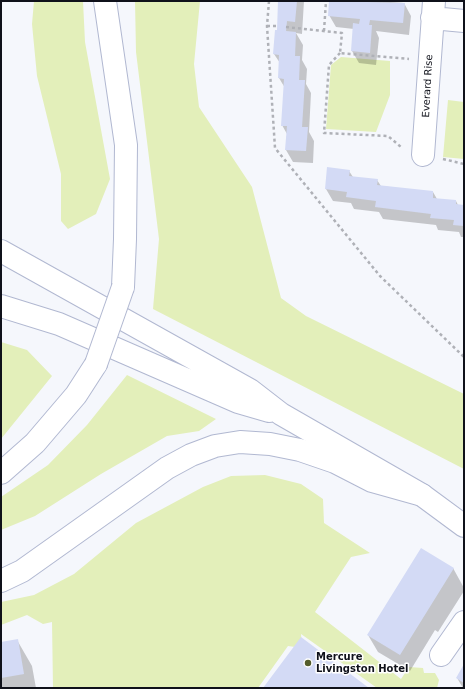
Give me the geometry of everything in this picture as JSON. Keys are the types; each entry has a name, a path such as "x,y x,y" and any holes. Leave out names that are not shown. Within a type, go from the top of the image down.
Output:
{"main road":[{"path":"1,473 35,443 76,395 96,364 122,287 125,239 126,145 105,1"},
{"name":"Everard Rise","path":"424,155 433,10 464,21"},
{"path":"1,251 250,390 281,414 422,495 464,526"},
{"path":"1,306 59,324 238,402 281,414"},
{"path":"1,580 22,571 167,468 191,455 215,446 240,442 270,444 300,450 335,462 372,481 422,495"},
{"path":"441,655 464,622"}],"path":[{"path":"269,1 267,26 275,148 380,276 464,357"},
{"path":"324,31 326,1"},
{"path":"267,26 277,26"},
{"path":"286,26 342,33 340,53 329,64 324,133 388,136 409,154 424,155 464,164"},
{"path":"340,53 429,61"}],"green space":[{"path":"34,1 83,1 85,42 110,179 96,214 68,229 61,221 61,174 37,76 32,24"},
{"path":"135,1 200,1 194,64 199,107 252,187 281,298 306,316 464,394 464,469 153,309 159,239 136,52"},
{"path":"341,57 390,61 390,95 376,132 326,129 331,65"},
{"path":"448,100 464,102 464,159 443,157"},
{"path":"1,342 27,350 52,376 1,439"},
{"path":"127,375 216,419 199,431 167,436 101,474 35,516 1,530 1,497 48,465 87,425"},
{"path":"265,475 301,484 323,499 324,523 370,553 351,557 315,612 401,679 409,667 423,668 424,673 435,673 439,680 437,688 377,688 301,634 302,648 288,646 258,688 53,688 52,622 43,624 27,615 1,625 1,602 34,595 74,574 136,523 203,487 231,476"}],"building":[{"path":"278,1 297,1 295,22 287,21 286,31 296,32 295,56 300,56 299,80 305,80 302,127 308,127 306,151 285,150 287,126 281,126 284,79 278,78 279,55 273,54 275,30 277,30"},
{"path":"329,1 405,3 403,23 370,20 369,25 372,25 370,53 351,51 353,23 359,24 360,19 328,16"},
{"path":"327,167 350,170 349,176 378,179 377,185 433,191 433,198 456,200 456,204 464,205 464,226 453,225 454,220 430,218 431,214 375,207 376,201 346,197 347,192 325,189"},
{"path":"421,548 454,568 400,655 367,635"},
{"name":"Mercure Livingston Hotel","path":"301,637 369,688 263,688"},
{"path":"18,639 24,674 1,678 1,642"},
{"path":"464,664 464,683 456,678"}],"place":[{"name":"Mercure Livingston Hotel","path":"308,663"}]}
